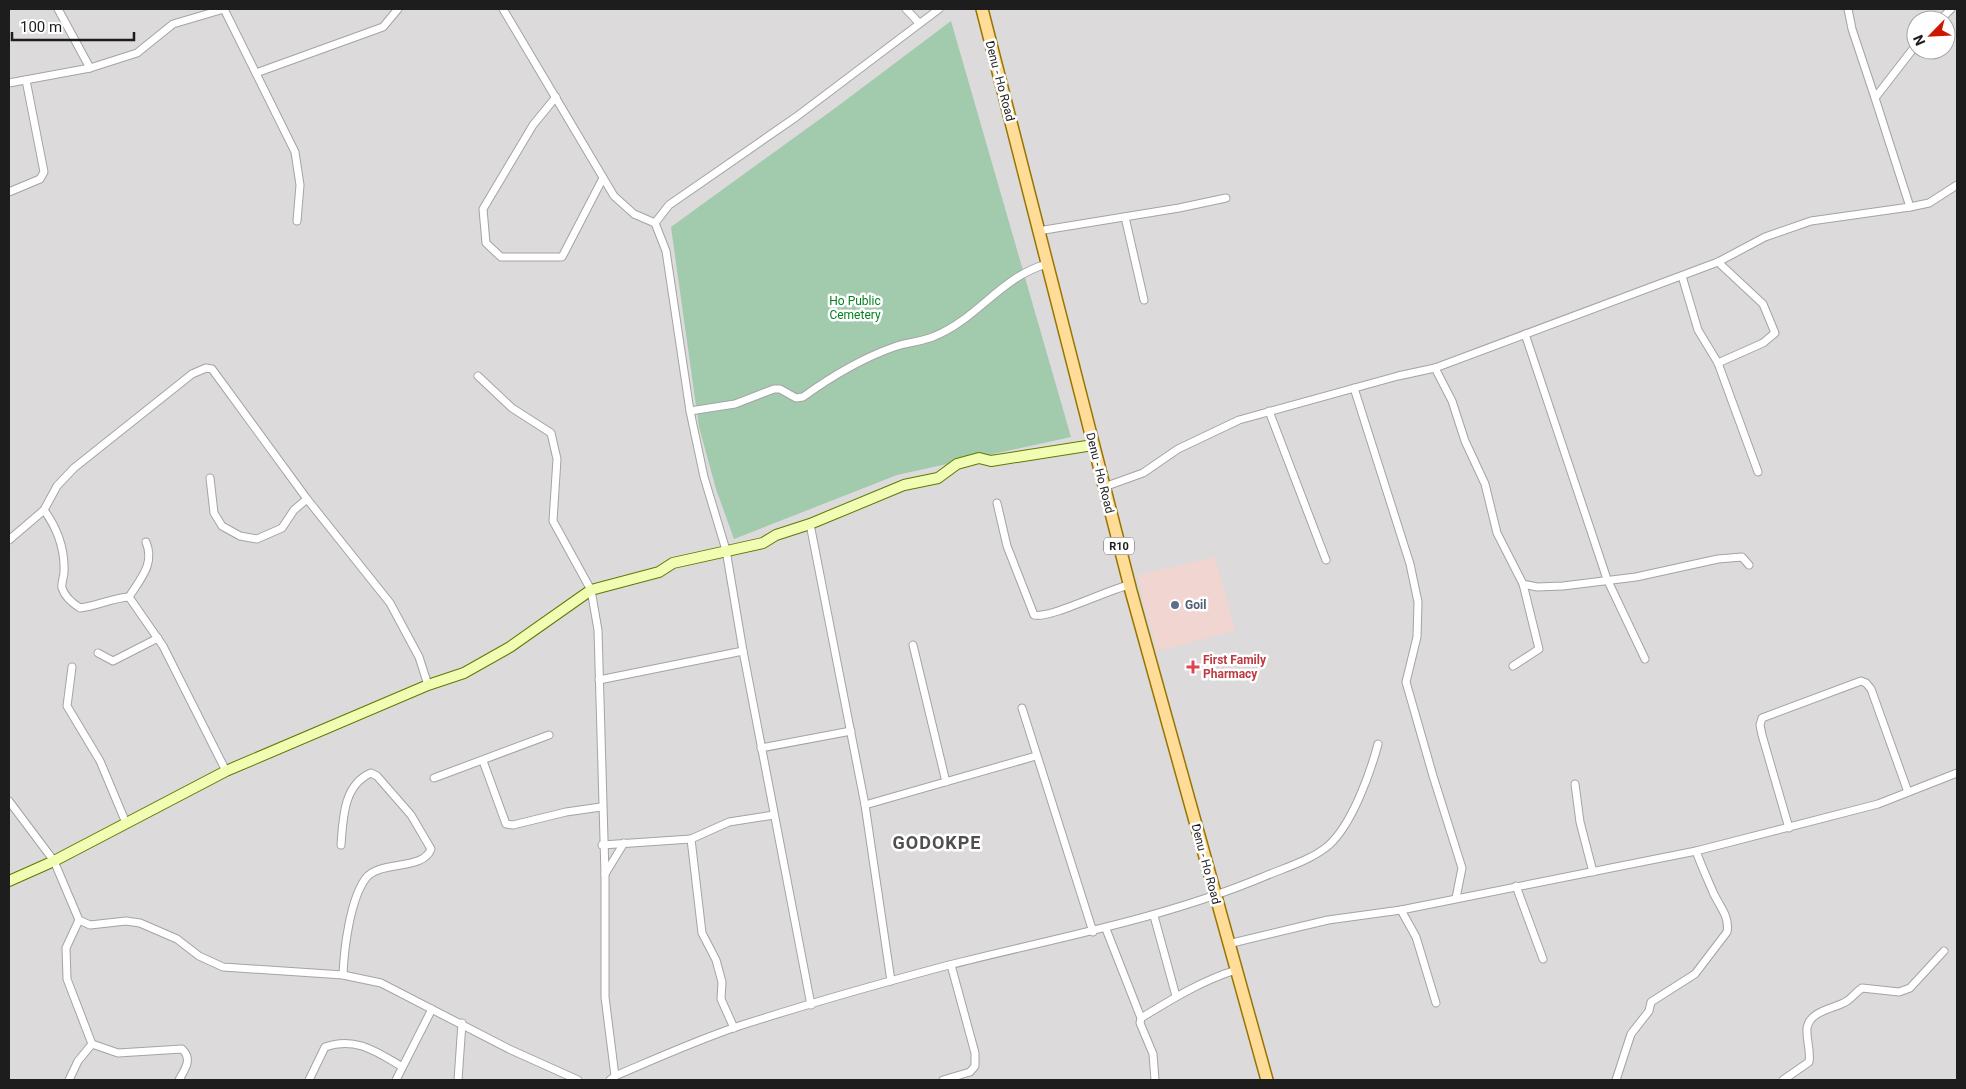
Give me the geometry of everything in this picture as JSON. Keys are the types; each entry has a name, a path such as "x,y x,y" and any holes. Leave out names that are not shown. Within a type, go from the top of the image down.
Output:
{"main road":[{"name":"Denu - Ho Road","path":"982,9 1129,585 1214,897 1267,1080"}],"street":[{"path":"58,9 90,68"},
{"path":"9,83 90,68 137,53 173,24 224,9 296,152 300,185 297,221"},
{"path":"256,73 383,27 398,9"},
{"path":"503,9 614,196 634,214 655,223 666,251 690,411 704,478 726,550 761,748 811,1005"},
{"path":"906,9 919,23"},
{"path":"655,223 669,205 796,117 939,9"},
{"path":"1848,9 1852,29 1910,207"},
{"path":"1875,98 1906,58"},
{"path":"9,192 40,179 44,172 26,80"},
{"path":"556,97 534,125 483,209 486,243 501,258 562,257 603,178"},
{"path":"1104,487 1143,473 1178,449 1239,420 1398,376 1435,368 1718,262 1765,237 1811,221 1910,207 1929,202 1957,185"},
{"path":"1038,232 1226,198"},
{"path":"1125,217 1144,300"},
{"path":"1718,262 1763,304 1775,333 1763,343 1718,363"},
{"path":"690,411 735,404 774,389 780,389 796,398 803,397 844,368 896,346 935,336 961,320 1014,278 1030,269 1047,264"},
{"path":"1682,276 1698,330 1718,363 1758,472"},
{"path":"1525,334 1607,579 1645,659"},
{"path":"9,540 44,510 57,486 74,468 192,374 206,368 212,369 307,499 390,603 419,657 428,685"},
{"path":"1435,368 1452,401 1465,441 1485,484 1497,533 1524,584 1539,649 1512,666"},
{"path":"478,376 512,408 551,433 557,459 553,520 591,590 598,630 605,997 613,1078 734,1028 891,981 1154,916 1214,897 1292,864 1329,845 1343,826 1360,796 1372,768 1378,744"},
{"path":"1354,388 1410,564 1418,602 1417,637 1406,682 1462,868 1456,898"},
{"path":"1269,411 1326,560"},
{"path":"9,881 54,861 226,771 428,685 464,673 510,646 591,590 659,572 673,563 763,543 792,529 810,524 904,484 938,478 957,464 979,458 991,460 1093,445"},
{"path":"210,478 214,513 222,526 240,536 257,539 282,528 294,510 307,499"},
{"path":"997,503 1007,546 1034,615 1039,616 1068,608 1102,593 1129,585"},
{"path":"44,510 54,524 62,551 64,572 62,587 69,600 80,608 93,607 117,598 129,597"},
{"path":"810,524 866,805 891,981"},
{"path":"129,597 146,569 150,553 146,542"},
{"path":"1524,584 1545,587 1636,577 1718,560 1742,557 1749,565"},
{"path":"129,597 158,638 226,771"},
{"path":"98,653 113,660 158,638"},
{"path":"913,645 946,782"},
{"path":"598,680 743,651"},
{"path":"72,667 66,706 100,761 126,824"},
{"path":"1789,828 1762,735 1760,725 1762,718 1861,681 1866,683 1871,689 1908,792"},
{"path":"1022,708 1093,932"},
{"path":"761,748 851,731"},
{"path":"434,778 549,735"},
{"path":"866,805 1036,756"},
{"path":"483,761 506,824 513,826 566,812 601,806"},
{"path":"342,845 344,811 353,785 371,773 377,776 411,815 431,849 424,858 378,870 366,877 353,909 344,949 343,975"},
{"path":"1228,944 1328,920 1401,910 1696,851 1878,804 1957,773"},
{"path":"1575,784 1580,822 1593,872"},
{"path":"9,801 54,861 79,920 90,926 126,921 140,923 177,939 199,956 223,967 343,975 381,983 462,1023 509,1049 578,1080"},
{"path":"602,845 691,839 729,822 774,815"},
{"path":"691,839 702,933 716,960 722,982 721,999 734,1028"},
{"path":"604,874 624,844"},
{"path":"1616,1080 1631,1034 1649,1011 1651,1002 1695,974 1727,932 1728,926 1725,912 1714,895 1696,851"},
{"path":"1516,886 1543,959"},
{"path":"1401,910 1422,952 1436,1003"},
{"path":"1154,916 1176,996"},
{"path":"79,920 66,948 67,979 92,1044"},
{"path":"1106,929 1141,1018 1140,1023 1154,1054 1155,1080"},
{"path":"1783,1080 1809,1062 1807,1025 1812,1018 1849,1000 1862,988 1899,992 1910,988 1944,951"},
{"path":"943,1080 970,1072 975,1066 975,1053 951,965"},
{"path":"1141,1018 1176,996 1189,992 1216,976 1236,970"},
{"path":"396,1080 401,1066 432,1009"},
{"path":"458,1080 462,1023"},
{"path":"309,1080 325,1047 335,1043 359,1043 401,1066"},
{"path":"69,1080 78,1061 92,1044"},
{"path":"92,1044 118,1052 182,1049 187,1054 188,1063 180,1080"}],"shaded area":[{"path":"9,9 1957,9 1957,1080 9,1080"},
{"path":"1215,557 1235,631 1157,651 1137,575"}],"green space":[{"name":"Ho Public Cemetery","path":"951,21 1071,437 897,475 734,539 716,489 699,427 671,227 838,106"}],"place":[{"name":"Goil","path":"1175,605"},
{"name":"First Family Pharmacy","path":"1193,667"}],"district":[{"name":"GODOKPE","path":"937,842"}]}
